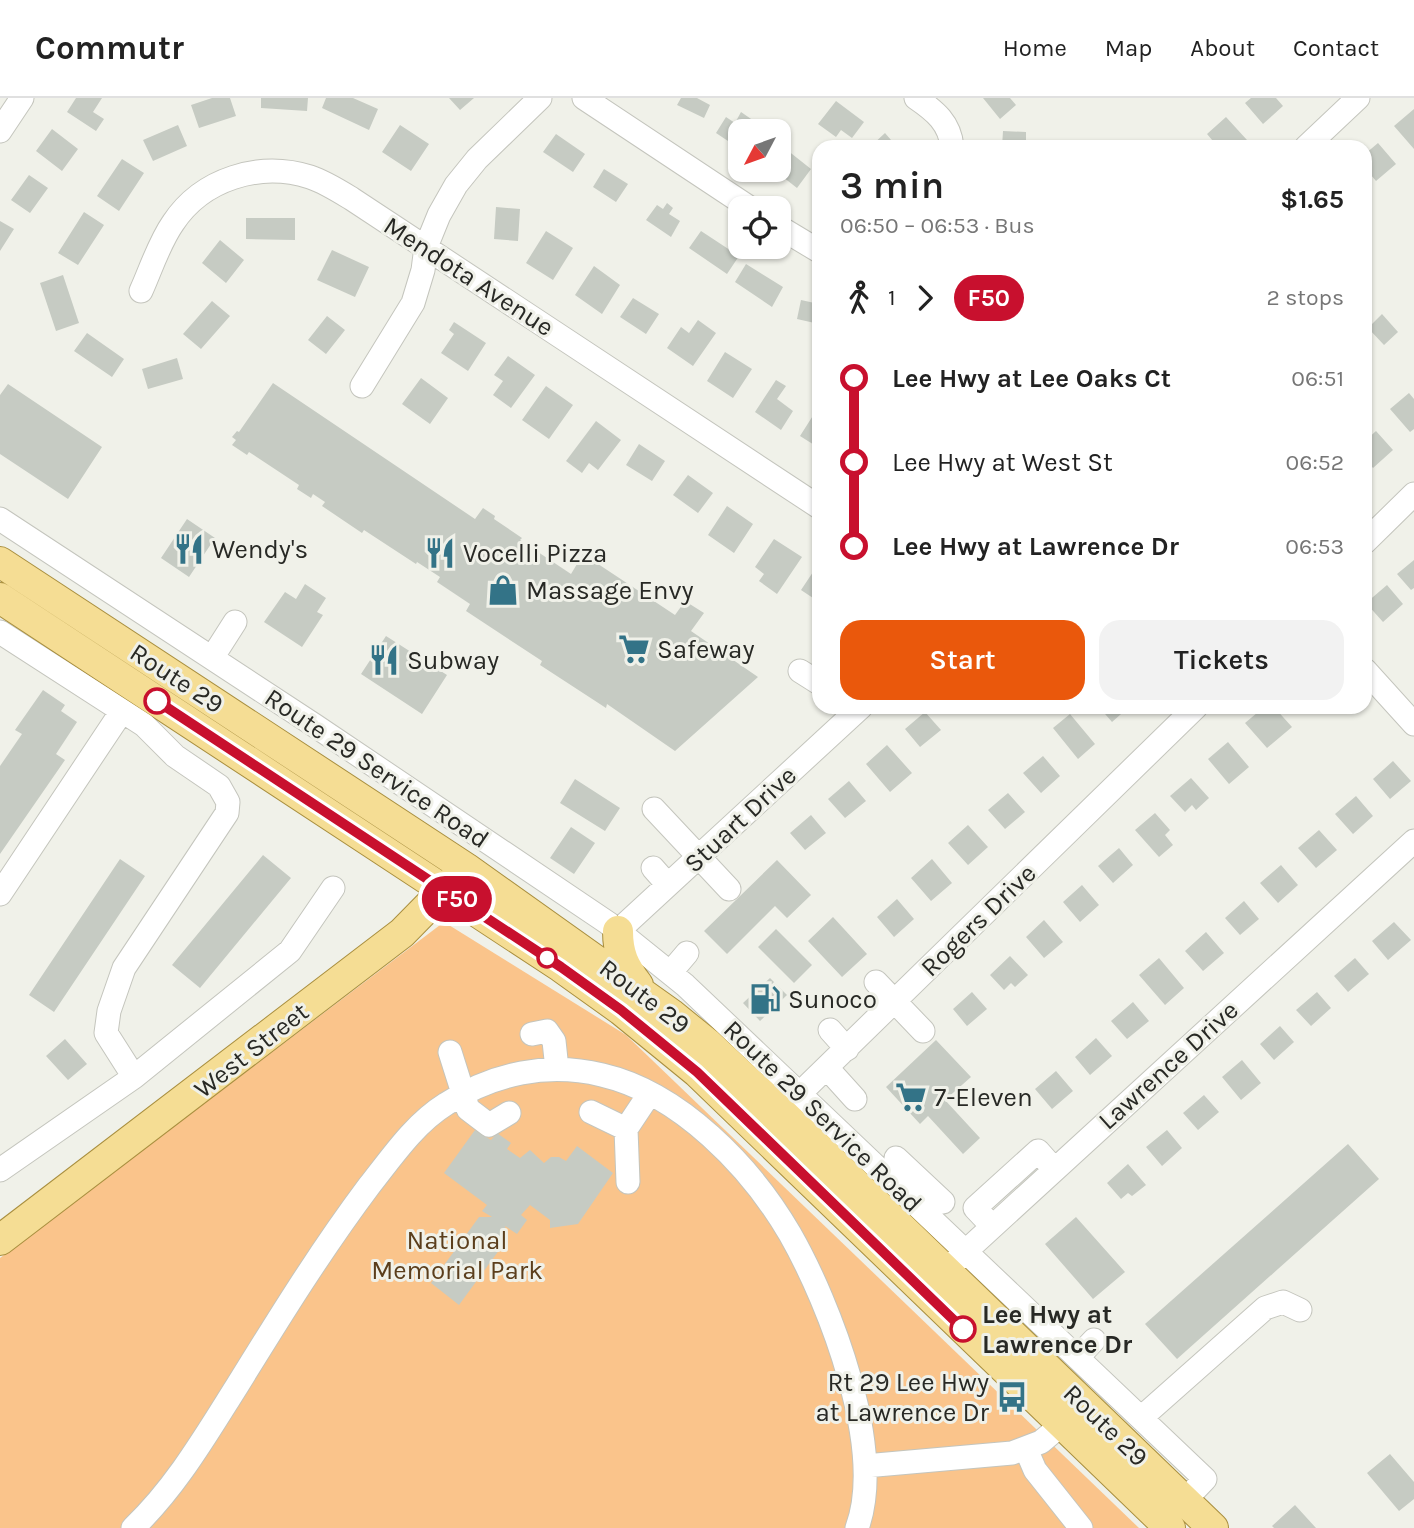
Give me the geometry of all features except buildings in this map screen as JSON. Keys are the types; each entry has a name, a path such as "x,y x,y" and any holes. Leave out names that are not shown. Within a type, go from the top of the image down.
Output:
{"main road":[{"name":"Route 29","path":"0,562 467,868 645,994 708,1044 791,1103 945,1272 1213,1528"},
{"name":"Route 29","path":"0,598 561,967 621,1010 697,1072 761,1133 945,1272 1062,1424 1166,1526"},
{"name":"West Street","path":"0,1240 402,933 467,868"},
{"path":"618,931 618,950 625,969 645,994"}],"street":[{"path":"0,131 22,98"},
{"path":"362,386 413,303 423,270 426,247 439,215 456,185 477,159 540,98"},
{"path":"584,98 732,196"},
{"path":"916,98 946,125 951,140"},
{"path":"1314,140 1359,98"},
{"name":"Mendota Avenue","path":"141,291 171,225 200,195 222,181 259,171 309,176 352,199 426,247 812,502"},
{"path":"791,234 812,247"},
{"path":"1372,535 1414,494"},
{"name":"Route 29 Service Road","path":"0,519 484,840 533,865 582,897 618,931 759,1041 791,1103 942,1202 945,1272 1040,1313 1078,1357 1205,1479 1184,1501"},
{"path":"89,620 107,589"},
{"path":"212,658 235,622"},
{"path":"0,632 144,725 175,756 219,786 228,802 227,813 120,978 109,1011 106,1033 134,1077"},
{"path":"1372,678 1414,724"},
{"path":"0,894 122,711"},
{"path":"159,741 177,713"},
{"name":"Stuart Drive","path":"618,931 853,714"},
{"name":"Rogers Drive","path":"761,1133 1189,714"},
{"path":"654,809 729,889"},
{"name":"West Street","path":"467,868 484,840"},
{"name":"Lawrence Drive","path":"945,1272 992,1226 975,1208 1038,1151 1054,1179 1414,841"},
{"path":"653,868 668,885"},
{"path":"0,1170 134,1077 290,951 333,888"},
{"path":"670,973 687,953"},
{"path":"876,982 923,1031"},
{"path":"830,1030 847,1049"},
{"path":"531,1034 547,1031 554,1041 557,1069"},
{"path":"450,1052 468,1109 489,1125 509,1113"},
{"path":"827,1068 855,1099"},
{"path":"133,1528 169,1488 195,1452 311,1267 376,1178 422,1123 464,1093 505,1076 557,1069 588,1071 615,1078 668,1102 733,1159 788,1231 813,1278 842,1352 854,1399 865,1466 865,1496 858,1528"},
{"path":"628,1182 626,1129 650,1093"},
{"path":"592,1112 626,1129"},
{"path":"895,1158 942,1202"},
{"path":"1141,1418 1265,1308 1283,1302 1300,1310"},
{"path":"1078,1357 1094,1340"},
{"path":"865,1466 1012,1453 1027,1449 1041,1442 1084,1404"},
{"path":"1027,1449 1035,1470 1081,1528"}],"green space":[{"name":"National Memorial Park","path":"444,922 626,1035 1139,1528 0,1528 0,1258"}],"bus line":[{"name":"F50","path":"157,701 561,967 621,1010 697,1072 963,1329"}],"place":[{"name":"Wendy's","path":"189,549"},
{"name":"Vocelli Pizza","path":"440,553"},
{"name":"Massage Envy","path":"503,590"},
{"name":"Safeway","path":"634,649"},
{"name":"Subway","path":"384,660"},
{"name":"Sunoco","path":"765,999"},
{"name":"7-Eleven","path":"911,1097"},
{"name":"Lee Hwy at Lawrence Dr","path":"963,1329"},
{"name":"Rt 29 Lee Hwy at Lawrence Dr","path":"1012,1397"}]}
